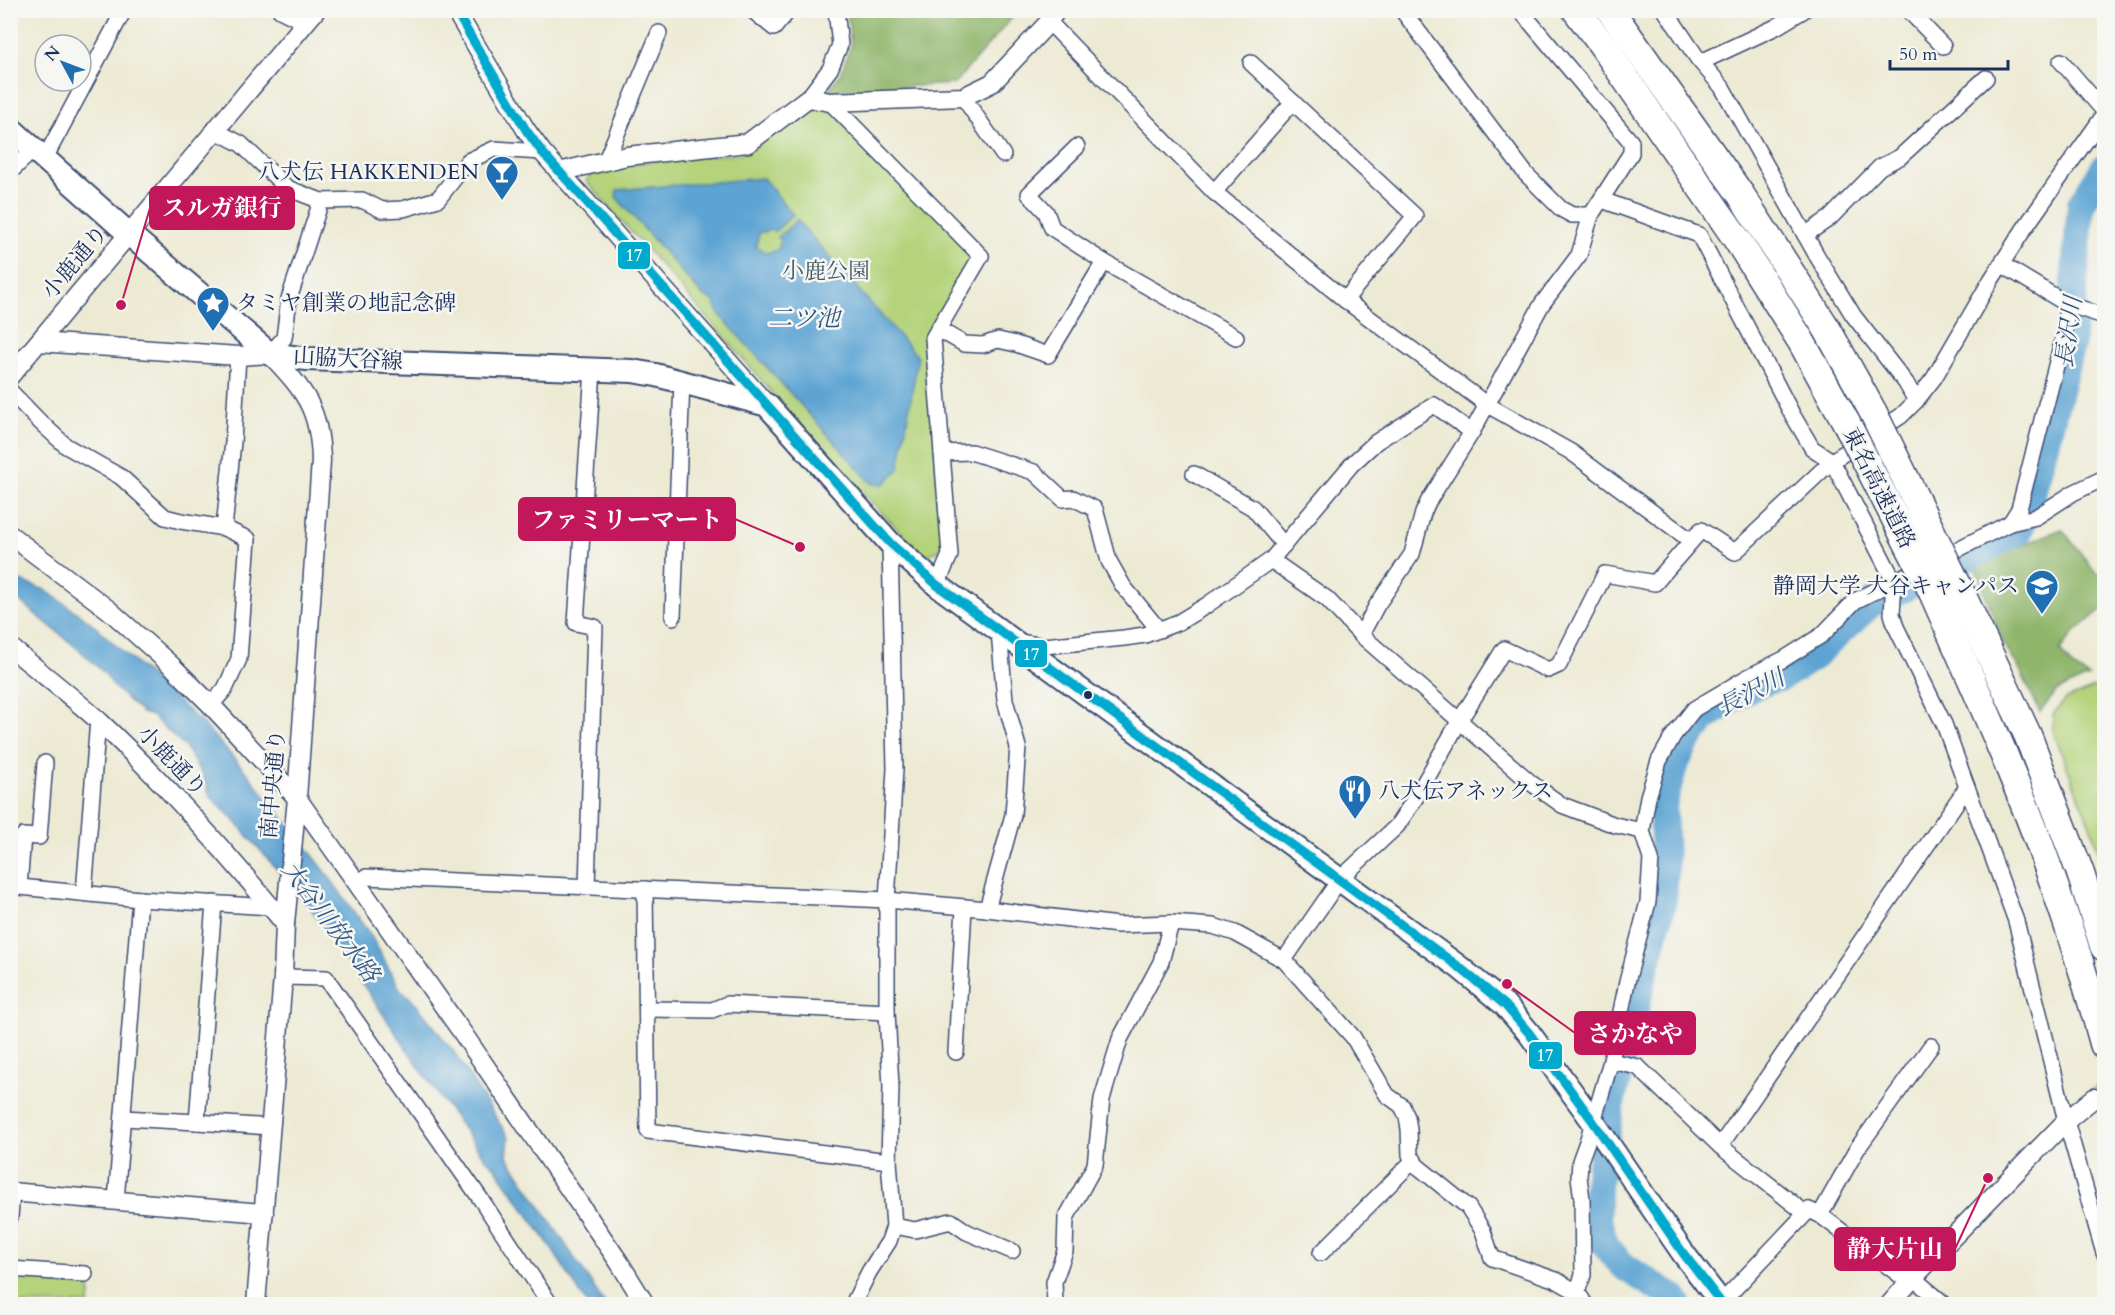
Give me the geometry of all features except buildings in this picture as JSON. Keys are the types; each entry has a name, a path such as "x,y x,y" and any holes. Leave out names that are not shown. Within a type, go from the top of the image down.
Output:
{"highway":[{"name":"東名高速道路","path":"1576,10 1738,241 1801,340 1847,424 1945,588 2028,736 2080,872 2104,947"},
{"name":"東名高速道路","path":"1611,10 1741,195 1827,329 1873,412 1945,588 2049,870 2090,993 2104,1045"}],"main road":[{"name":"山脇大谷線","path":"10,128 129,234 270,354 319,359 648,374 767,405"},
{"path":"767,405 890,543 938,585 1340,879 1505,1005 1593,1121 1683,1253 1721,1304"}],"street":[{"path":"10,172 39,153 124,10"},
{"path":"280,10 311,17"},
{"path":"455,10 526,130 542,152 767,405"},
{"path":"752,10 774,28 789,10"},
{"path":"559,172 606,160 748,143 808,98 830,69 840,45 836,10"},
{"path":"1402,10 1526,174 1561,209 1572,215 1591,215"},
{"path":"1665,10 1701,62 1722,87 1853,315 1906,383 1916,401"},
{"path":"1701,62 1776,27 1804,10"},
{"path":"1908,10 1943,46"},
{"path":"1362,635 1377,605 1412,554 1423,513 1472,432 1542,304 1579,255 1591,215 1631,153 1631,142 1522,13"},
{"path":"808,98 830,102 963,97 992,83 1054,14 1214,192 1345,300 1486,404 1571,452 1690,540"},
{"name":"小鹿通り","path":"10,376 311,17"},
{"path":"606,160 659,33"},
{"path":"1284,960 1340,879 1397,826 1504,649 1548,670 1559,665 1605,574 1655,583 1701,530 1735,552 1832,461 1901,416 1916,401 1934,378 2001,264 2104,113 2061,61"},
{"path":"1251,63 1415,216 1345,300"},
{"path":"1805,235 1830,218 1880,167 1900,157 1986,78"},
{"path":"963,97 1003,155"},
{"path":"830,102 981,256 933,338 950,555 938,585"},
{"path":"1214,192 1293,102"},
{"path":"216,131 241,144 286,188 321,201 362,200 382,210 403,209 438,199 468,161 494,149 542,152"},
{"path":"1077,147 1029,194 1046,212 1052,228 1104,262 1236,337"},
{"path":"1602,200 1699,235 1812,448 1832,461 1894,582 1892,614 1896,627 1944,724 2016,921 2066,1121 2104,1253"},
{"path":"39,342 238,356 270,354 284,338 289,299 321,201"},
{"path":"938,329 964,344 984,345 998,340 1048,355 1104,262"},
{"path":"2001,264 2072,306 2104,316"},
{"path":"2011,523 2019,509 2072,306"},
{"name":"南中央通り","path":"256,1305 283,977 285,924 297,798 321,461 313,409 305,394 270,354"},
{"path":"224,528 233,442 238,356"},
{"path":"587,887 595,627 576,623 593,370"},
{"path":"673,617 681,381"},
{"path":"10,391 66,446 121,477 165,517 224,528 248,539 239,659 225,689 211,705"},
{"path":"987,909 1013,815 1018,747 1005,700 1006,636 1044,646 1124,638 1159,630 1179,622 1271,560 1353,464 1376,442 1434,405 1472,432"},
{"path":"942,453 971,452 1034,472 1063,499 1073,498 1095,509 1109,561 1123,586 1159,630"},
{"path":"1194,474 1253,508 1284,545"},
{"path":"1581,1298 1583,1275 1580,1161 1611,1061 1627,982 1648,902 1651,858 1642,831 1648,797 1659,761 1673,736 1694,709 1784,659 1822,634 1855,601 2011,523 2036,517 2073,493 2104,478"},
{"path":"10,536 109,610 211,705 297,798 572,1193 645,1305"},
{"path":"853,1305 869,1272 889,1241 894,1226 889,1161 891,1087 887,1012 886,900 896,770 890,543"},
{"path":"1271,560 1327,599 1362,635 1531,783 1562,805 1615,825 1642,831"},
{"name":"小鹿通り","path":"10,647 98,720 159,780 217,843 285,924"},
{"path":"84,893 98,720"},
{"path":"45,763 39,837 23,836 15,886 140,899 271,907"},
{"path":"1720,1146 1967,787"},
{"path":"358,883 366,877 886,900 987,909 1118,925 1171,923 1213,926 1234,933 1284,960 1353,1037 1387,1095 1402,1106 1407,1117 1410,1155 1416,1165 1468,1207 1483,1231 1492,1258 1556,1280 1581,1298"},
{"path":"645,889 648,1131 889,1161"},
{"path":"116,1201 140,899"},
{"path":"197,1122 214,903"},
{"path":"956,1052 964,907"},
{"path":"1055,1305 1054,1282 1065,1251 1066,1218 1095,1165 1102,1099 1120,1038 1161,962 1171,923"},
{"path":"283,977 326,978 482,1202 550,1305"},
{"path":"647,1009 712,1010 727,1004 887,1012"},
{"path":"1721,1304 1813,1214 1931,1046"},
{"path":"1611,1061 1638,1066 1720,1146 1944,1305"},
{"path":"1890,1305 1911,1280 2066,1121 2094,1098"},
{"path":"123,1118 271,1127"},
{"path":"1321,1253 1414,1160"},
{"path":"10,1217 11,1192 264,1213"},
{"path":"894,1226 915,1230 951,1221 967,1233 1012,1251"},
{"path":"10,1269 85,1274"}],"green space":[{"path":"847,10 1018,11 954,84 827,91 841,73 851,45"},
{"name":"小鹿公園","path":"820,104 832,111 975,251 964,282 923,344 929,353 942,550 924,556 822,451 586,181 593,172 614,166 683,157 738,154 755,147 801,112"},
{"name":"静岡大学 大谷キャンパス","path":"2062,529 2097,574 2104,573 2104,610 2102,609 2075,632 2060,650 2071,666 2089,677 2057,691 2040,712 2019,668 2003,643 1974,564"},
{"path":"2099,686 2104,690 2104,868 2053,731 2053,715 2064,700"},
{"path":"14,1276 91,1281 89,1304 11,1304 11,1280"}],"water":[{"name":"二ツ池","path":"763,178 793,215 774,232 771,230 759,233 756,246 766,253 778,250 781,240 778,237 797,220 918,357 899,469 885,483 879,485 872,483 866,477 717,312 714,302 704,297 616,197 617,190"},
{"name":"大谷川放水路","path":"10,577 45,590 89,621 203,724 247,773 322,867 371,936 400,989 412,999 454,1052 509,1138 507,1156 605,1304 587,1304 495,1167 484,1157 430,1083 312,910 234,820 210,796 203,776 185,747 152,716 142,713 83,653 11,594"}],"waterway":[{"name":"長沢川","path":"1678,1304 1673,1297 1626,1268 1615,1257 1606,1246 1597,1219 1597,1191 1612,1099 1663,900 1665,865 1663,805 1674,766 1687,741 1704,719 1731,699 1759,684 1782,677 1812,658 1872,603 2019,531 2030,501 2072,341 2081,204 2104,168"}],"tunnel":[{"path":"2094,1098 2104,1089"}],"transit line":[{"name":"17","path":"455,10 526,130 542,152 890,543 937,585 1459,967 1505,1005 1529,1033 1683,1253 1722,1304"}],"place":[{"name":"八犬伝 HAKKENDEN","path":"502,201"},
{"name":"スルガ銀行","path":"121,305"},
{"name":"タミヤ創業の地記念碑","path":"213,332"},
{"name":"ファミリーマート","path":"800,547"},
{"name":"静岡大学 大谷キャンパス","path":"2042,615"},
{"name":"八犬伝アネックス","path":"1355,820"},
{"name":"さかなや","path":"1507,984"},
{"name":"静大片山","path":"1988,1178"}]}
